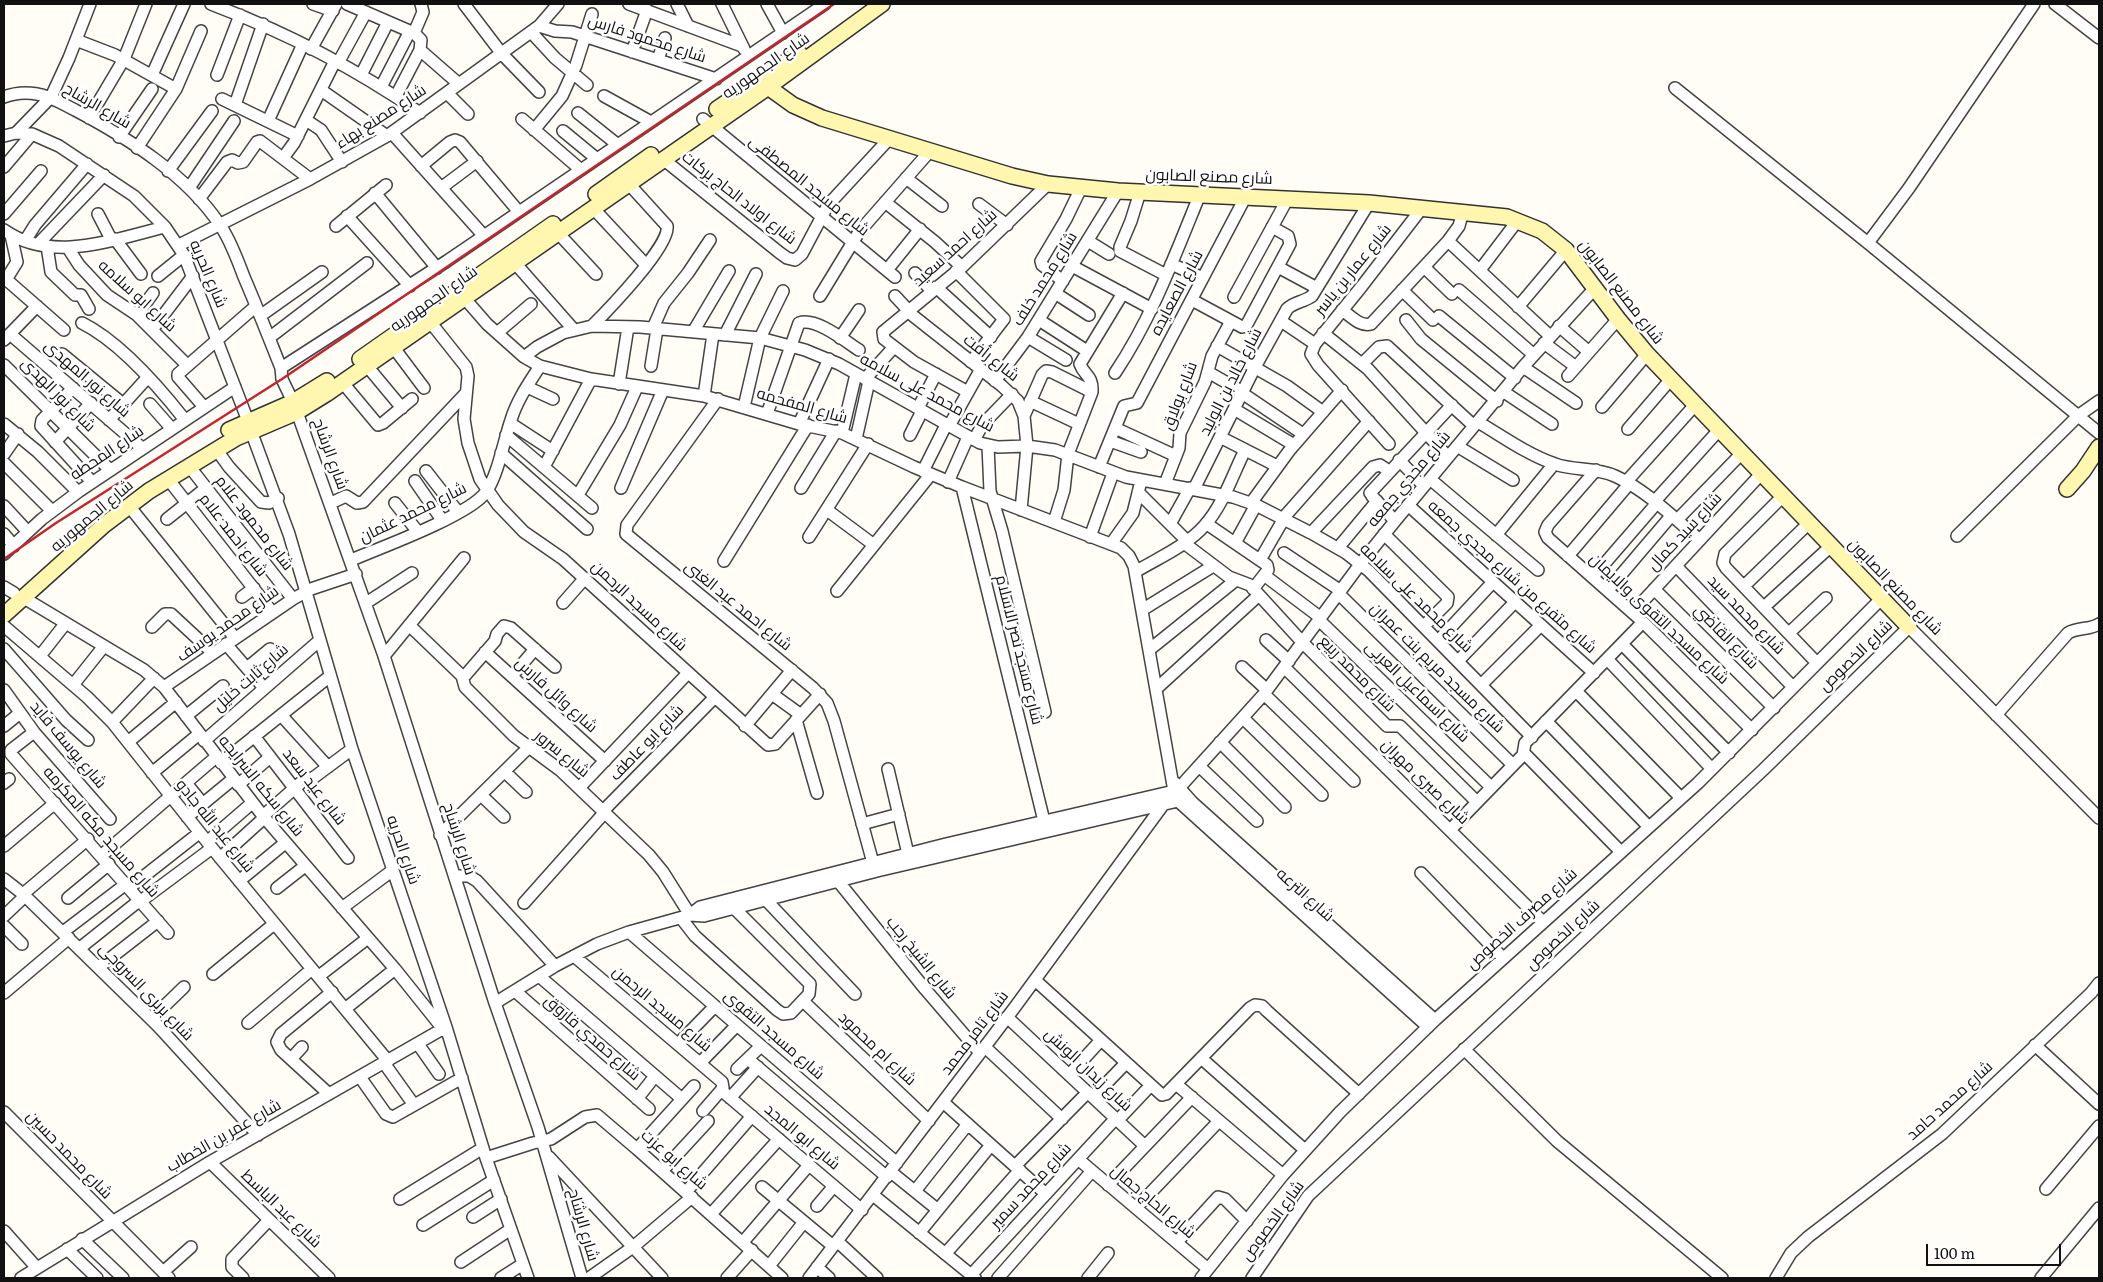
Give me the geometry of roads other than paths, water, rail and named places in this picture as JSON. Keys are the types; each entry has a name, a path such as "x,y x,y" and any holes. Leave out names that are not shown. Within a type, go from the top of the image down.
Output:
{"main road":[{"name":"شارع الجمهوريه","path":"4,615 11,595 98,518 123,499 194,451 295,407 343,383 431,323 461,295 515,264 663,159 707,123 768,87 867,4"},
{"name":"شارع الجمهوريه","path":"295,407 338,374 461,295 817,46 882,4"},
{"name":"شارع مصنع الصابون","path":"768,87 793,106 807,112 1012,176 1048,184 1118,191 1288,198 1463,211 1518,220 1542,231 1566,250 1647,354 1907,625"},
{"name":"شارع الجمهوريه","path":"11,595 129,506 250,426"},
{"path":"2067,489 2083,471 2099,447"}],"street":[{"path":"4,136 16,133 51,98 90,4"},
{"path":"89,118 124,59 146,4"},
{"path":"152,76 184,4"},
{"path":"211,4 263,24 337,62 420,112"},
{"path":"268,121 307,47 335,8 313,4"},
{"path":"347,4 412,32 421,40 420,50 396,96"},
{"path":"464,4 502,54 539,92"},
{"name":"شارع مصنع بهاء","path":"158,276 182,250 220,224 310,179 390,135 535,29 558,4"},
{"path":"677,4 688,26"},
{"path":"722,4 748,57"},
{"path":"767,4 783,33"},
{"path":"1868,243 1914,180 2034,4"},
{"path":"2055,4 2099,38"},
{"path":"381,87 423,12 422,5"},
{"path":"632,52 638,6 742,46"},
{"name":"شارع الجمهوريه","path":"281,368 437,268 783,33 817,6"},
{"path":"283,158 298,136 321,90 366,12"},
{"path":"534,130 560,101 572,74 592,14"},
{"path":"217,75 240,15"},
{"path":"361,75 388,22"},
{"path":"235,105 263,24"},
{"path":"535,29 572,74 587,85"},
{"name":"شارع محمود فارس","path":"535,29 585,36 716,79"},
{"path":"137,148 176,89 201,31"},
{"path":"658,60 665,38"},
{"path":"76,40 124,59 176,89"},
{"path":"420,50 459,84"},
{"path":"1675,88 1868,243 2098,432"},
{"path":"119,137 152,89"},
{"path":"321,90 390,135 421,166 484,236"},
{"name":"شارع الرشاح","path":"4,97 24,93 38,94 51,98 89,118 137,148 189,188 220,224 235,253 281,368 282,379 295,407 331,504 384,656 538,1141 547,1156 582,1278"},
{"path":"447,93 468,114"},
{"path":"604,96 652,122"},
{"path":"222,99 298,136"},
{"path":"168,171 212,111"},
{"path":"578,112 618,145"},
{"path":"522,119 581,170"},
{"path":"306,120 319,127 342,162"},
{"path":"189,188 234,121"},
{"name":"شارع مسجد المصطفى","path":"707,123 891,274 920,229"},
{"path":"563,132 597,159"},
{"name":"شارع الحريه","path":"16,133 32,134 47,140 134,196 165,227 182,250 278,498 308,590 320,640 352,750 488,1154 500,1199 528,1278"},
{"path":"4,167 32,134"},
{"path":"821,216 828,205 889,139"},
{"path":"421,166 450,142 454,140 460,142 519,212"},
{"path":"199,199 227,162 232,160 238,163 243,162 259,141 264,142 310,179"},
{"path":"820,296 852,242 930,151"},
{"name":"شارع اولاد الحاج بركات","path":"663,159 787,258 796,260 802,254 821,216"},
{"path":"441,188 476,161"},
{"path":"26,242 35,224 87,164"},
{"path":"4,214 41,171"},
{"path":"42,245 104,175"},
{"path":"906,178 942,206"},
{"path":"592,326 646,266 667,235 667,226 628,184"},
{"name":"شارع احمد سعيد","path":"894,347 884,339 883,334 959,269 1048,184"},
{"path":"336,226 386,185"},
{"path":"1063,281 1042,265 1041,261 1066,220 1081,188"},
{"name":"شارع محمد خلف","path":"995,381 1028,337 1118,191"},
{"path":"1115,253 1120,247 1131,221 1140,192"},
{"path":"375,194 437,268"},
{"path":"1115,373 1135,342 1152,309 1200,194"},
{"name":"شارع الصعايده","path":"1115,428 1124,406 1136,405 1246,196"},
{"path":"1234,297 1288,198"},
{"path":"885,202 920,229 1003,318 1004,322 971,362"},
{"name":"شارع خالد بن الوليد","path":"1170,524 1192,489 1281,321 1291,305 1306,300 1317,288 1369,203"},
{"path":"979,204 1006,225"},
{"path":"593,208 646,266"},
{"name":"شارع عمار بن ياسر","path":"1313,349 1323,333 1422,208"},
{"path":"1342,310 1360,323 1368,325 1373,322 1448,241 1459,226 1463,211"},
{"path":"98,214 113,239 142,274"},
{"path":"347,216 410,286"},
{"path":"1480,270 1518,220"},
{"path":"8,233 26,242 68,248 165,227"},
{"path":"1192,300 1244,326 1278,267 1290,241 1288,236 1272,227"},
{"name":"شارع نور المهدى","path":"8,233 17,262 7,278 6,285 37,306 64,330"},
{"path":"558,233 596,274"},
{"path":"651,366 655,329 664,302 688,273 710,240"},
{"path":"1088,241 1166,275"},
{"path":"1448,241 1518,307 1547,340 1576,367"},
{"path":"42,245 51,272 75,295 81,296 89,309"},
{"name":"شارع ابو سلامه","path":"68,248 79,265 102,290 137,316 187,365"},
{"path":"1518,307 1566,250"},
{"path":"269,338 367,263"},
{"path":"515,264 574,330"},
{"path":"1171,264 1203,278"},
{"path":"1072,266 1152,309"},
{"path":"1278,267 1317,288"},
{"path":"1424,267 1534,354"},
{"path":"692,332 729,271"},
{"path":"204,407 177,375 217,339 258,311 322,272"},
{"path":"915,273 991,337"},
{"path":"704,396 719,334 756,274"},
{"path":"152,330 193,276"},
{"name":"شارع مجدي جمعه","path":"1176,790 1266,692 1394,521 1500,397 1534,354 1595,288"},
{"path":"1402,290 1515,378"},
{"path":"744,407 760,338 783,291"},
{"path":"137,316 153,293"},
{"path":"1054,522 1064,490 1068,454 1092,392 1090,376 1080,367 1080,364 1124,293"},
{"path":"1055,294 1089,315"},
{"name":"شارع المفحمه","path":"461,295 497,333 524,357 540,366 592,379 718,399 767,414 839,432 948,482 1121,548 1129,556 1135,572"},
{"name":"شارع رأفت","path":"895,296 908,311 1012,394 1018,401 1024,416 1027,446 1021,510"},
{"path":"497,333 531,304"},
{"path":"7,337 37,306"},
{"path":"840,338 860,310"},
{"path":"1568,376 1618,319"},
{"path":"1039,320 1087,351"},
{"path":"1406,320 1421,339 1500,397 1552,424"},
{"path":"767,414 796,326 803,321 818,325 859,350"},
{"name":"شارع بولاق","path":"1165,484 1180,444 1179,435 1205,382 1218,346 1231,321"},
{"path":"1281,321 1313,349 1318,365 1389,444"},
{"path":"82,323 102,335 148,377 185,420"},
{"name":"شارع مسجد الرحمن","path":"431,323 466,367 468,376 464,419 468,444 480,478 487,491 511,519 524,532 554,551 585,578 745,726 770,746 775,744 798,718"},
{"name":"شارع محمد على سلامه","path":"524,357 546,342 574,330 592,326 628,327 760,338 829,359 988,446 1042,447 1068,454 1100,467 1139,487 1165,484 1223,495 1254,504 1311,533 1361,563 1532,736"},
{"path":"1559,326 1589,352"},
{"path":"619,384 628,327"},
{"path":"1323,333 1362,364 1448,457"},
{"name":"شارع نور المهدى","path":"7,337 73,388 142,448"},
{"path":"1028,337 1066,360"},
{"path":"1218,346 1294,390 1323,412"},
{"path":"1362,364 1379,347 1387,346 1452,405 1476,424 1554,464 1575,469 1606,472 1628,483 1700,540"},
{"path":"801,488 839,432 863,378 894,347 968,392"},
{"path":"394,348 424,388"},
{"path":"62,354 123,404"},
{"path":"1602,407 1647,354"},
{"path":"724,561 804,424 829,359"},
{"name":"شارع نور الهدى","path":"4,364 110,470"},
{"path":"367,366 402,408"},
{"path":"487,491 510,423 527,387 540,366"},
{"path":"1523,367 1576,402"},
{"path":"837,591 874,545 927,473 948,425 980,370"},
{"path":"1024,416 1043,373 1046,371 1050,371 1092,392"},
{"path":"1208,372 1243,392 1303,434"},
{"path":"910,435 936,374"},
{"path":"109,420 148,377"},
{"path":"856,439 863,378"},
{"path":"544,467 592,379"},
{"path":"1628,428 1671,379"},
{"path":"343,383 377,424 382,424 412,399"},
{"name":"شارع المحطه","path":"4,554 52,511 78,492 235,387"},
{"path":"527,387 553,399"},
{"path":"578,495 620,425 638,387"},
{"path":"73,388 41,424 42,428 92,482"},
{"path":"621,488 663,390"},
{"path":"1235,543 1254,504 1277,466 1342,390"},
{"path":"331,504 346,496 358,503 363,502 466,393"},
{"path":"948,482 971,438 1012,394"},
{"name":"شارع احمد عبد الغنى","path":"718,399 627,526 625,532 627,536 820,694 831,712 873,863"},
{"path":"1957,536 2099,401"},
{"path":"1030,402 1079,424"},
{"path":"55,442 90,403"},
{"path":"150,404 172,429"},
{"path":"1338,548 1389,471 1452,405"},
{"path":"1568,556 1696,405"},
{"path":"1234,409 1294,445"},
{"path":"1260,560 1283,519 1370,422"},
{"path":"510,423 552,451"},
{"path":"4,424 38,452 78,492"},
{"path":"1100,467 1115,428 1176,456"},
{"path":"1593,577 1719,430"},
{"path":"4,454 18,434"},
{"path":"506,435 592,508"},
{"path":"1220,437 1277,466"},
{"path":"1110,441 1141,452"},
{"path":"809,538 868,444"},
{"path":"988,446 989,483 992,498 1045,712"},
{"path":"1457,446 1513,480"},
{"path":"216,449 229,467 261,502 268,503 278,498"},
{"path":"1176,790 1135,572 1186,542 1207,524 1245,450"},
{"path":"501,453 587,529"},
{"path":"1608,590 1674,518 1742,453"},
{"path":"1399,460 1538,570"},
{"path":"4,463 52,511"},
{"path":"1496,535 1554,464"},
{"name":"شارع محمود علام","path":"189,466 292,599"},
{"path":"1311,533 1371,469 1377,466 1384,466 1389,471"},
{"path":"426,470 458,512"},
{"name":"شارع مسجد التقوى والايمان","path":"1596,470 1548,525 1546,532 1548,538 1644,622 1752,730"},
{"path":"1090,537 1113,473"},
{"name":"شارع سيد كمال","path":"1633,612 1761,474"},
{"name":"شارع احمد علام","path":"168,479 272,612"},
{"path":"415,481 442,520"},
{"path":"1359,482 1394,521"},
{"name":"شارع مسجد نصر الاسلام","path":"962,487 1044,821"},
{"path":"1111,544 1131,517 1139,487"},
{"name":"شارع محمد ربيع","path":"1139,487 1186,542 1213,566 1236,580 1245,583 1256,592 1303,643 1387,726 1400,726 1477,802"},
{"path":"166,519 206,488"},
{"name":"شارع محمد عثمان","path":"351,560 418,532 458,512 476,502 487,491"},
{"path":"1783,496 1727,552 1723,560 1726,568 1817,663"},
{"path":"395,503 418,532"},
{"name":"شارع متفرع من شارع مجدي جمعه","path":"1408,505 1594,673"},
{"path":"4,506 28,532"},
{"path":"129,506 231,641 247,668 264,688"},
{"path":"827,510 874,545"},
{"path":"1156,689 1256,592 1268,567 1207,524"},
{"path":"1744,586 1809,524"},
{"path":"4,534 14,546"},
{"path":"1384,534 1448,597 1446,604 1424,626"},
{"path":"1764,608 1830,546"},
{"name":"شارع مسجد مريم بنت عمران","path":"1284,553 1340,593 1513,765"},
{"path":"384,656 464,558"},
{"path":"1142,610 1213,566"},
{"name":"شارع محمد سيد","path":"1676,566 1793,688"},
{"path":"366,603 412,573"},
{"name":"شارع محمد يوسف","path":"164,687 292,599 308,590 356,574"},
{"name":"شارع اسماعيل العربى","path":"1264,575 1320,619 1491,788"},
{"path":"563,603 585,578"},
{"path":"1149,650 1236,580"},
{"path":"1438,640 1493,582"},
{"path":"242,597 254,588"},
{"name":"شارع القاضي","path":"1654,589 1774,708"},
{"name":"شارع سكه السرايجه","path":"11,595 104,646 154,678 164,687 263,817 445,1028"},
{"path":"1789,633 1826,598"},
{"name":"شارع مصرف الخصوص","path":"1201,1278 1305,1150 1359,1094 1431,1024 1712,769 1817,663 1885,601"},
{"path":"1458,661 1515,602"},
{"path":"152,626 165,614 171,614 213,653"},
{"path":"1450,829 1524,753 1524,745 1532,736 1644,622"},
{"path":"40,656 65,624"},
{"path":"1996,715 2068,633 2091,628 2099,624"},
{"name":"شارع سرور","path":"409,625 464,678 465,688 514,736 551,763 656,862 686,917 694,936 783,1014 790,1013 803,1001"},
{"path":"1481,685 1541,625"},
{"name":"شارع مصنع الصابون","path":"1907,625 2099,818"},
{"name":"شارع الخصوص","path":"1252,1278 1308,1196 1763,770 1907,625"},
{"name":"شارع عبد الله جادو","path":"4,626 73,685 112,722 199,833 332,992 386,1062 414,1105"},
{"path":"464,678 495,641 498,633 506,626 511,628 554,667"},
{"name":"شارع ثابت خليل","path":"152,773 202,737 264,688 320,640"},
{"name":"شارع صبرى مهران","path":"1266,640 1287,664 1543,922"},
{"path":"1622,644 1729,753"},
{"path":"73,685 104,646"},
{"path":"4,649 56,709 88,740"},
{"path":"247,668 270,649"},
{"path":"512,676 535,650"},
{"name":"شارع وائل فارس","path":"486,652 606,761"},
{"path":"1607,659 1712,769"},
{"path":"1242,667 1354,781"},
{"path":"745,726 792,670"},
{"path":"579,788 688,673"},
{"path":"68,898 186,783 254,736 330,676"},
{"path":"112,722 154,678"},
{"path":"186,716 223,686"},
{"name":"شارع يوسف فايد","path":"4,690 34,732 110,818"},
{"path":"1576,691 1681,798"},
{"path":"772,694 798,718 817,793"},
{"path":"798,718 820,694"},
{"name":"شارع ابو عاطف","path":"524,903 604,812 714,697"},
{"path":"128,742 176,702"},
{"path":"4,726 20,713"},
{"path":"281,715 328,767"},
{"path":"1243,718 1322,795"},
{"path":"1546,722 1649,828"},
{"name":"شارع مسجد مكه المكرمه","path":"34,732 10,752 168,933"},
{"name":"شارع عيد سعد","path":"254,736 348,858"},
{"path":"1220,742 1285,807"},
{"path":"440,836 529,747"},
{"path":"220,858 306,779 314,778 352,750"},
{"path":"1524,753 1621,852"},
{"path":"186,817 270,757"},
{"path":"1199,766 1256,821"},
{"path":"888,769 908,854"},
{"path":"505,772 526,792"},
{"path":"186,783 203,804"},
{"path":"686,917 700,907 908,854 1176,790"},
{"path":"495,1004 555,966 597,944 629,932 686,917 704,916 838,881 1163,805 1176,790"},
{"name":"شارع الترعه","path":"1176,790 1431,1024"},
{"path":"482,796 504,817"},
{"path":"4,846 55,803"},
{"path":"80,948 175,876 252,803"},
{"name":"شارع تامر محمد","path":"809,1278 1008,1017 1163,805"},
{"path":"862,824 899,814"},
{"path":"4,993 66,935 199,833"},
{"path":"4,916 24,895 88,840"},
{"path":"239,881 285,843"},
{"path":"164,860 175,876"},
{"path":"277,888 305,866"},
{"path":"342,908 393,870"},
{"path":"1421,874 1503,958"},
{"path":"455,876 469,876 477,881 555,966"},
{"name":"شارع بربرى السروجى","path":"4,879 24,895 151,1018 258,1135"},
{"name":"شارع الشيخ رجب","path":"838,881 924,989 983,1050 1062,1119"},
{"path":"766,900 855,994"},
{"path":"734,908 808,981 811,988 803,1001"},
{"path":"99,967 158,921"},
{"path":"213,974 274,924"},
{"path":"5,930 22,944"},
{"name":"شارع مسجد التقوى","path":"629,932 761,1046 892,1171"},
{"path":"248,1023 315,973 368,938"},
{"name":"شارع مسجد الرحمن","path":"574,956 722,1082 725,1094"},
{"path":"345,1009 395,969"},
{"path":"539,976 682,1099"},
{"path":"1035,980 1163,1095 1250,1008 1259,1005 1268,1011 1359,1094"},
{"path":"151,1018 184,987"},
{"name":"شارع محمد حامد","path":"1776,1278 1791,1252 1942,1134 2097,989"},
{"name":"شارع حمدي فاروق","path":"515,991 648,1109"},
{"path":"329,1094 279,1048 277,1042 279,1036 332,992"},
{"name":"شارع ام محمود","path":"803,1001 929,1121"},
{"path":"678,1044 715,1006"},
{"name":"شارع زيدان الونش","path":"1008,1017 1146,1146"},
{"path":"700,1063 737,1025"},
{"name":"شارع عمر بن الخطاب","path":"21,1278 210,1162 445,1028"},
{"path":"1069,1075 1102,1040"},
{"path":"418,1044 439,1074"},
{"path":"2035,1045 2099,1104"},
{"path":"737,1069 761,1046"},
{"path":"291,1059 302,1047"},
{"path":"1464,1050 1557,1141 1722,1278"},
{"path":"1201,1058 1305,1150"},
{"path":"748,1059 892,1171 938,1210"},
{"path":"945,1254 1062,1119 1126,1063"},
{"path":"662,1171 705,1116 725,1094 758,1067"},
{"path":"637,1099 656,1076"},
{"path":"360,1077 390,1117 395,1116 462,1078"},
{"path":"1176,1084 1284,1175"},
{"name":"شارع محمد سمير","path":"973,1277 1046,1194 1151,1085"},
{"path":"637,1149 694,1086"},
{"name":"شارع ابو المجد","path":"725,1094 862,1210"},
{"path":"1108,1185 1192,1098"},
{"path":"943,1102 1046,1194"},
{"name":"شارع محمد حسين","path":"4,1112 111,1222 166,1275"},
{"name":"شارع ابو عزت","path":"538,1141 551,1139 585,1117 597,1115 748,1246 775,1274"},
{"path":"589,1278 633,1248 689,1194 752,1116"},
{"path":"1136,1208 1219,1121"},
{"path":"915,1191 968,1124"},
{"path":"2046,1189 2099,1126"},
{"path":"711,1214 779,1139"},
{"path":"400,1199 488,1154 538,1141"},
{"path":"919,1233 992,1145"},
{"path":"547,1156 662,1278"},
{"name":"شارع الحاج جمال","path":"1078,1160 1208,1269"},
{"name":"شارع عبد الباسط","path":"210,1162 329,1278"},
{"path":"727,1278 778,1201 809,1165"},
{"path":"998,1278 1092,1171"},
{"path":"423,1225 494,1180"},
{"path":"817,1206 834,1186"},
{"path":"762,1187 877,1278"},
{"path":"873,1195 973,1277"},
{"path":"1177,1242 1218,1197 1225,1199 1247,1221"},
{"path":"473,1216 500,1199"},
{"path":"2041,1278 2099,1208"},
{"path":"243,1278 232,1267 232,1259 269,1220"},
{"path":"775,1274 804,1222"},
{"path":"461,1262 511,1229"},
{"path":"4,1231 37,1268"},
{"path":"82,1240 123,1278"},
{"path":"166,1275 191,1247"},
{"path":"67,1249 97,1278"},
{"path":"1088,1278 1108,1253"},
{"path":"502,1278 523,1264"},
{"path":"818,1267 829,1278"}],"railway":[{"path":"4,559 56,523 282,379 834,4"}]}
